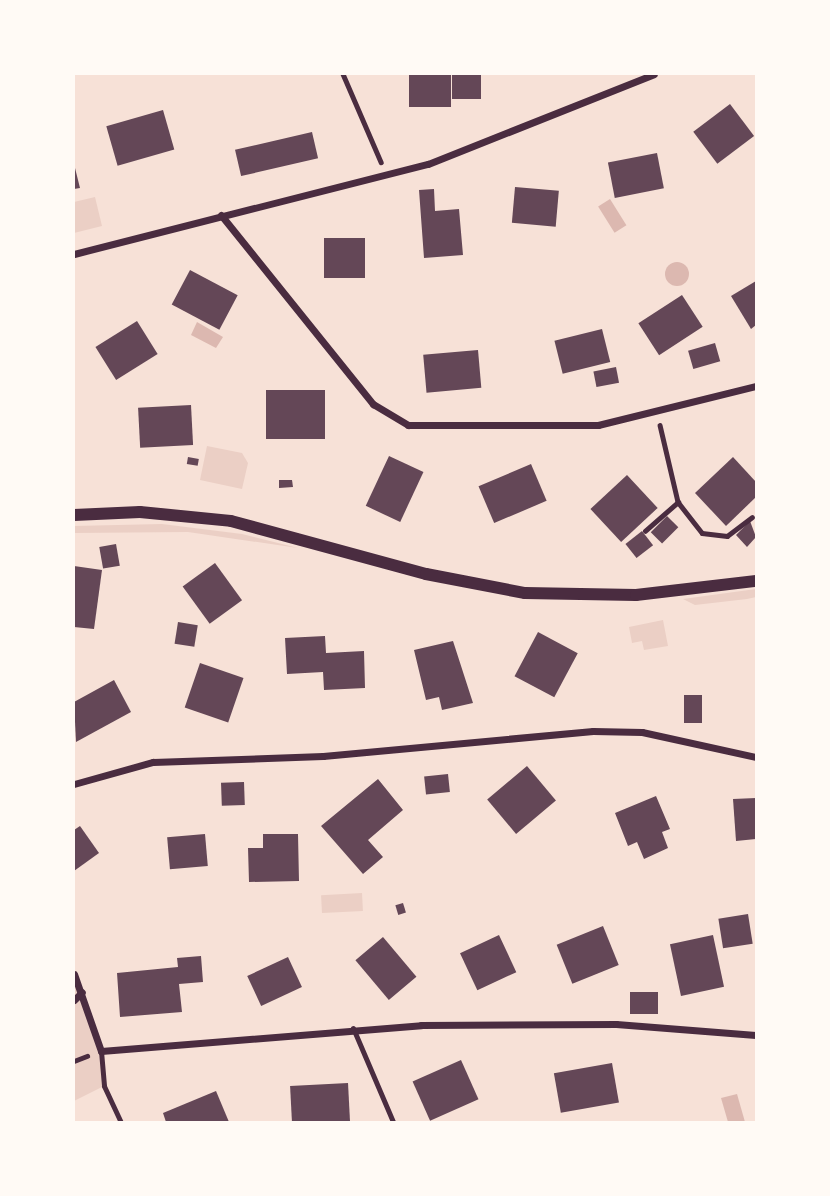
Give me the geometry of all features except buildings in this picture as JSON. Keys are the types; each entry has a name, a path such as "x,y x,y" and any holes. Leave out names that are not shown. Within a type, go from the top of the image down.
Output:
{"street":[{"path":"74,254 221,215 387,176 654,74"},
{"path":"221,215 288,304 395,421 419,428 561,428 658,414 757,386"},
{"path":"74,516 140,512 231,521 426,574 525,593 636,594 757,581"},
{"path":"74,784 153,762 334,755 593,731 642,732 757,757"},
{"path":"74,974 101,1051 353,1028 616,1024 757,1035"},
{"path":"74,1000 82,992"}],"lane":[{"path":"353,1028 393,1122"},
{"path":"101,1051 104,1086 121,1122"}],"path":[{"path":"342,74 387,176"},
{"path":"658,414 678,502 711,537 727,536 752,517"},
{"path":"645,531 678,502"}],"shaded area":[{"path":"95,197 102,226 74,233 74,202"},
{"path":"610,199 626,225 615,233 598,206"},
{"path":"677,262 685,266 689,274 685,282 677,286 669,282 665,274 669,266"},
{"path":"197,322 223,337 216,348 191,335"},
{"path":"207,446 242,453 248,463 242,489 200,480"},
{"path":"162,524 242,534 298,548 188,532 74,533 74,526"},
{"path":"756,589 756,597 747,599 695,605 683,599"},
{"path":"663,620 668,646 644,650 642,641 632,643 629,627"},
{"path":"362,893 363,911 322,913 321,895"},
{"path":"74,974 101,1051 104,1086 74,1101"},
{"path":"737,1094 745,1122 728,1122 721,1098"}]}
